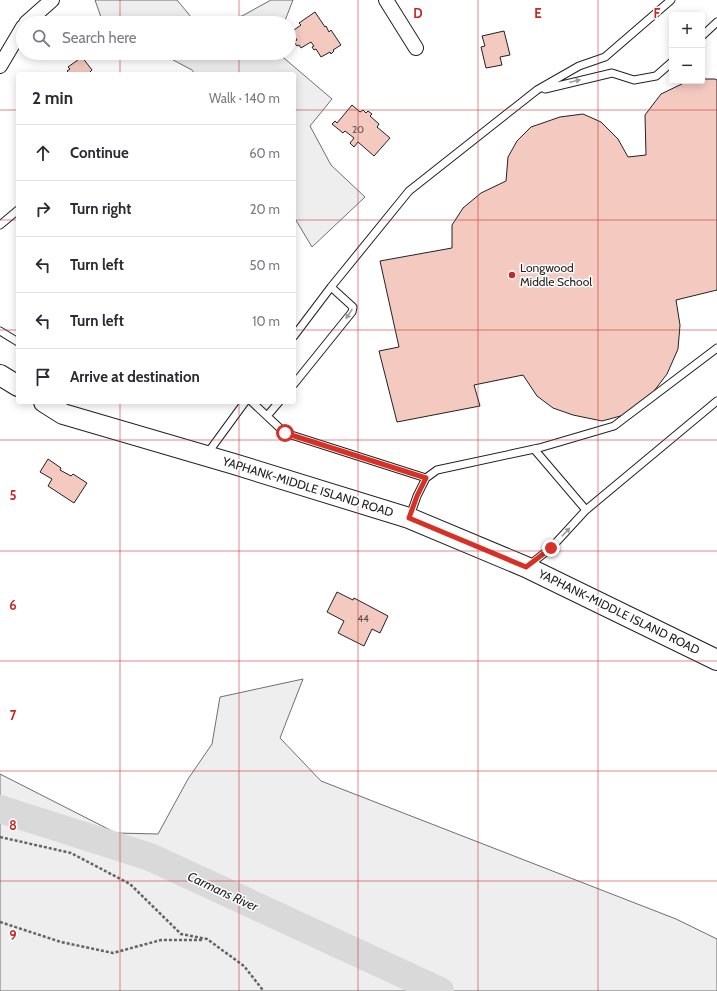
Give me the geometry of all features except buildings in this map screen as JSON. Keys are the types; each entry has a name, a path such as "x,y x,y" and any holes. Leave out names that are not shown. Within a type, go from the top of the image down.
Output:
{"main road":[{"name":"YAPHANK-MIDDLE ISLAND ROAD","path":"47,404 63,414 409,518 526,567 717,660"}],"street":[{"path":"34,16 52,0"},
{"path":"386,0 416,48"},
{"path":"0,66 16,39"}],"lane":[{"path":"296,333 408,191 538,90 579,66 604,56 671,0"},
{"path":"705,33 717,22"},
{"path":"538,90 612,73 634,80 656,76 669,65"},
{"path":"0,225 16,212"},
{"path":"296,382 352,312 353,306 331,287"},
{"path":"0,331 16,341"},
{"path":"409,518 417,496 426,478 437,470 534,449 614,426 717,348"},
{"path":"526,567 551,548 586,510 717,401"},
{"path":"206,456 244,404"},
{"path":"254,404 285,433 426,478"},
{"path":"268,416 277,404"},
{"path":"534,449 586,510"}],"path":[{"path":"0,837 71,853 130,884 181,934 207,940 244,966 263,991"},
{"path":"0,922 61,942 113,953 162,940 207,940"}],"shaded area":[{"path":"95,0 177,0 190,16 101,16"},
{"path":"271,0 293,0 287,16 242,16"},
{"path":"173,60 286,60 332,99 310,126 331,165 365,197 312,247 296,220 296,72 194,72"},
{"path":"303,679 280,738 321,781 676,919 717,939 717,991 0,991 0,774 116,833 158,834 188,779 212,744 220,697"}],"waterway":[{"name":"Carmans River","path":"0,809 150,857 440,991"}],"place":[{"name":"Longwood Middle School","path":"512,275"}],"route":[{"path":"285,433 426,478 422,484 409,518 526,567 551,548"}]}
